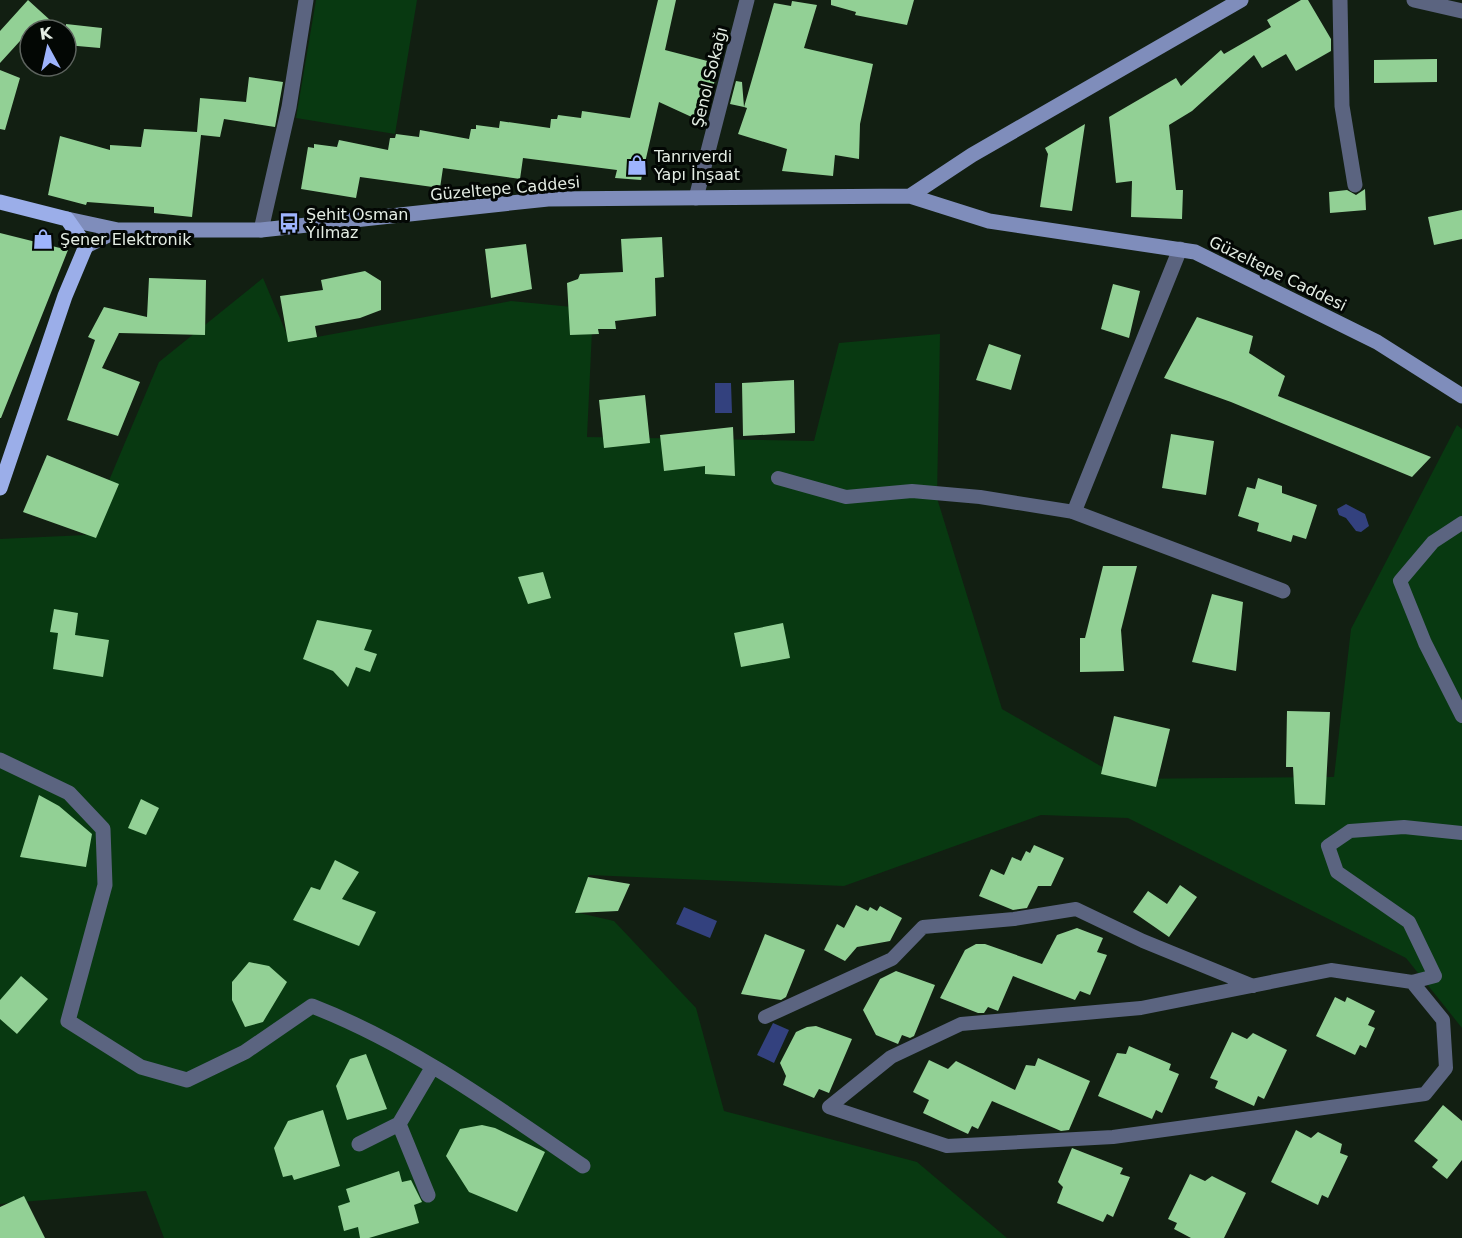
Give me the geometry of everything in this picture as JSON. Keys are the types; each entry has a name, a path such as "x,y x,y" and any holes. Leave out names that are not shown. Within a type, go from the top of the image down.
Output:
{"main road":[{"path":"910,196 972,155 1241,0"},
{"name":"Güzeltepe Caddesi","path":"0,202 118,230 261,230 548,199 910,196 989,221 1195,252 1377,342 1462,396"},
{"path":"67,219 86,246"},
{"path":"1,482 64,296 86,246 118,230"}],"street":[{"path":"261,230 288,107 306,0"},
{"name":"Şenol Sokağı","path":"696,198 747,0"},
{"path":"1340,0 1342,106 1355,185"},
{"path":"1424,1 1462,16"},
{"path":"1180,249 1074,512 1283,591"},
{"path":"0,760 69,793 103,830 105,885 68,1021 141,1067 187,1080 245,1052 312,1006 348,1020 477,1093 583,1166"},
{"path":"359,1144 399,1124 432,1068"},
{"path":"399,1124 428,1195"}],"lane":[{"path":"778,478 846,496 912,491 980,497 1074,512"},
{"path":"1462,523 1433,542 1400,581 1425,643 1462,716"},
{"path":"1412,982 1443,1020 1446,1068 1425,1094 1113,1137 947,1146 829,1107 891,1057 961,1024 1141,1008 1331,970 1412,982 1435,976 1408,922 1337,872 1328,846 1350,831 1404,827 1462,833"},
{"path":"765,1017 892,959 923,927 1014,919 1076,909 1143,941 1253,986"}],"green space":[{"path":"316,0 417,0 395,134 296,118"},
{"path":"263,278 290,342 511,301 593,309 587,437 814,441 839,343 940,334 937,498 1002,709 1123,779 1334,777 1351,629 1457,425 1462,429 1462,1028 1406,958 1128,818 1041,815 844,886 589,875 575,912 614,921 696,1008 724,1111 917,1162 1007,1238 164,1238 146,1191 0,1204 0,539 86,535 159,362"}],"water":[{"path":"715,383 731,383 732,413 715,413"},
{"path":"1346,504 1365,514 1369,526 1361,532 1356,531 1346,518 1339,515 1337,509"},
{"path":"684,907 717,921 710,938 676,924"},
{"path":"773,1023 789,1030 774,1063 757,1055"}],"building":[{"path":"28,0 48,18 18,18 18,43 0,63 0,31"},
{"path":"658,0 676,0 665,50 719,64 706,115 699,112 696,119 659,102 641,180 615,178 617,170 523,158 520,179 443,168 440,188 360,177 356,198 301,189 308,147 314,148 314,144 337,147 339,140 388,150 390,138 395,138 396,134 419,137 420,130 469,139 471,129 476,129 476,125 499,128 500,121 550,128 551,119 557,119 558,115 581,118 582,111 630,118"},
{"path":"831,0 914,0 907,25 855,15 856,12 831,5"},
{"path":"1301,0 1308,0 1331,39 1331,51 1296,71 1286,54 1262,68 1254,55 1192,111 1169,125 1176,190 1183,190 1182,219 1131,217 1132,181 1116,183 1109,117 1176,78 1181,86 1221,50 1224,54 1271,27 1267,20"},
{"path":"792,1 817,5 804,48 873,64 860,124 859,159 835,155 833,176 782,171 787,149 738,134 774,3 791,6"},
{"path":"78,25 102,28 100,48 78,46"},
{"path":"1437,59 1437,82 1374,83 1374,60"},
{"path":"0,70 20,78 5,130 0,129"},
{"path":"249,77 283,82 275,127 224,119 220,137 201,135 192,217 154,213 154,207 87,202 86,205 48,195 60,136 110,150 110,145 141,147 144,129 197,132 200,98 246,102"},
{"path":"736,81 742,82 744,107 730,104"},
{"path":"1085,124 1072,211 1040,207 1048,154 1045,148"},
{"path":"1365,189 1366,210 1330,213 1329,192 1347,190 1356,195"},
{"path":"1462,210 1462,239 1434,245 1428,217"},
{"path":"0,233 68,250 1,418 0,418"},
{"path":"662,237 664,277 655,278 656,316 615,321 616,329 598,329 599,334 570,335 567,283 578,279 580,274 623,272 621,239"},
{"path":"526,244 532,289 491,298 485,249"},
{"path":"365,271 381,281 381,310 360,318 315,326 317,337 288,342 280,296 323,290 321,280"},
{"path":"149,278 206,280 205,335 119,333 102,368 140,382 118,436 67,420 95,340 88,337 104,307 147,317"},
{"path":"1113,284 1140,291 1129,338 1101,329"},
{"path":"1197,317 1253,336 1249,353 1285,376 1278,396 1431,457 1412,477 1231,402 1164,378"},
{"path":"989,344 1021,355 1011,390 976,380"},
{"path":"794,380 795,433 743,436 742,383"},
{"path":"645,395 650,443 604,448 599,400"},
{"path":"733,427 735,476 705,474 705,466 664,471 660,435"},
{"path":"1171,434 1214,441 1206,495 1162,488"},
{"path":"47,455 119,484 96,538 23,512"},
{"path":"1258,478 1282,486 1282,493 1317,505 1306,539 1293,535 1291,542 1257,531 1259,523 1238,516 1247,487 1255,489"},
{"path":"1103,566 1137,566 1121,630 1124,671 1080,672 1080,638 1085,638"},
{"path":"543,572 551,598 528,604 518,577"},
{"path":"1212,594 1243,602 1236,671 1192,662"},
{"path":"54,609 78,613 75,635 109,640 103,677 53,669 58,633 50,632"},
{"path":"317,620 372,630 364,650 377,654 370,672 356,667 348,687 333,671 303,659"},
{"path":"783,623 790,658 741,667 734,633"},
{"path":"1287,711 1330,712 1325,805 1295,804 1293,767 1286,767"},
{"path":"1114,716 1170,729 1156,787 1101,774"},
{"path":"39,795 59,806 92,834 86,867 20,857"},
{"path":"141,799 159,808 146,835 128,828"},
{"path":"1034,845 1064,858 1051,886 1038,886 1027,908 1013,910 979,896 991,869 1004,875 1012,857 1021,861 1026,851 1030,853"},
{"path":"335,860 359,872 342,899 376,912 359,946 293,920 311,887 320,890"},
{"path":"588,877 630,884 618,911 575,913"},
{"path":"1180,885 1197,897 1169,937 1133,912 1148,891 1167,904"},
{"path":"856,905 868,911 870,907 877,911 880,906 902,918 890,941 857,947 845,961 824,950 837,924 844,928"},
{"path":"1077,928 1103,938 1097,952 1107,955 1090,995 1080,991 1075,1000 1013,976 998,1011 988,1007 984,1013 978,1013 940,998 965,950 976,944 985,944 1042,964 1057,935"},
{"path":"765,934 805,950 786,997 781,1000 741,994"},
{"path":"249,962 269,966 287,982 263,1022 245,1027 232,1000 232,982"},
{"path":"896,971 935,985 914,1036 910,1038 902,1035 898,1044 876,1035 863,1010 880,979"},
{"path":"21,976 48,999 17,1034 0,1019 0,1000"},
{"path":"1335,997 1345,1002 1347,997 1375,1011 1368,1025 1375,1028 1366,1048 1360,1045 1355,1055 1316,1036"},
{"path":"816,1026 852,1039 829,1093 819,1089 814,1098 783,1085 786,1076 780,1063 796,1032"},
{"path":"1232,1032 1247,1039 1253,1033 1287,1050 1264,1099 1258,1096 1254,1106 1215,1088 1218,1081 1210,1078"},
{"path":"1129,1046 1171,1064 1169,1070 1179,1074 1162,1113 1156,1110 1152,1119 1098,1096 1117,1053 1126,1054"},
{"path":"366,1054 387,1109 347,1120 336,1086 350,1059"},
{"path":"1038,1058 1090,1081 1069,1130 1061,1131 992,1101 978,1129 972,1126 968,1134 923,1113 929,1100 913,1092 929,1060 948,1069 956,1061 1015,1090 1026,1065 1035,1066"},
{"path":"1443,1105 1462,1121 1462,1160 1447,1179 1432,1167 1438,1160 1414,1141"},
{"path":"323,1110 340,1166 294,1180 292,1175 283,1177 274,1148 288,1121"},
{"path":"482,1125 495,1128 545,1152 517,1212 469,1192 446,1156 460,1129"},
{"path":"1296,1130 1311,1138 1318,1132 1342,1144 1340,1153 1348,1156 1328,1198 1322,1195 1318,1205 1271,1182"},
{"path":"1072,1148 1123,1168 1120,1174 1130,1177 1113,1217 1107,1214 1103,1222 1057,1203 1063,1187 1058,1182"},
{"path":"399,1171 402,1182 411,1180 422,1202 414,1205 419,1223 369,1238 360,1238 358,1227 344,1231 338,1206 350,1202 346,1189"},
{"path":"1190,1174 1205,1181 1212,1176 1246,1193 1224,1238 1191,1238 1174,1229 1177,1223 1168,1219"},
{"path":"24,1196 45,1238 0,1238 0,1207"}],"place":[{"name":"Tanrıverdi Yapı İnşaat","path":"637,165"},
{"name":"Şehit Osman Yılmaz","path":"289,223"},
{"name":"Şener Elektronik","path":"43,239"}]}
